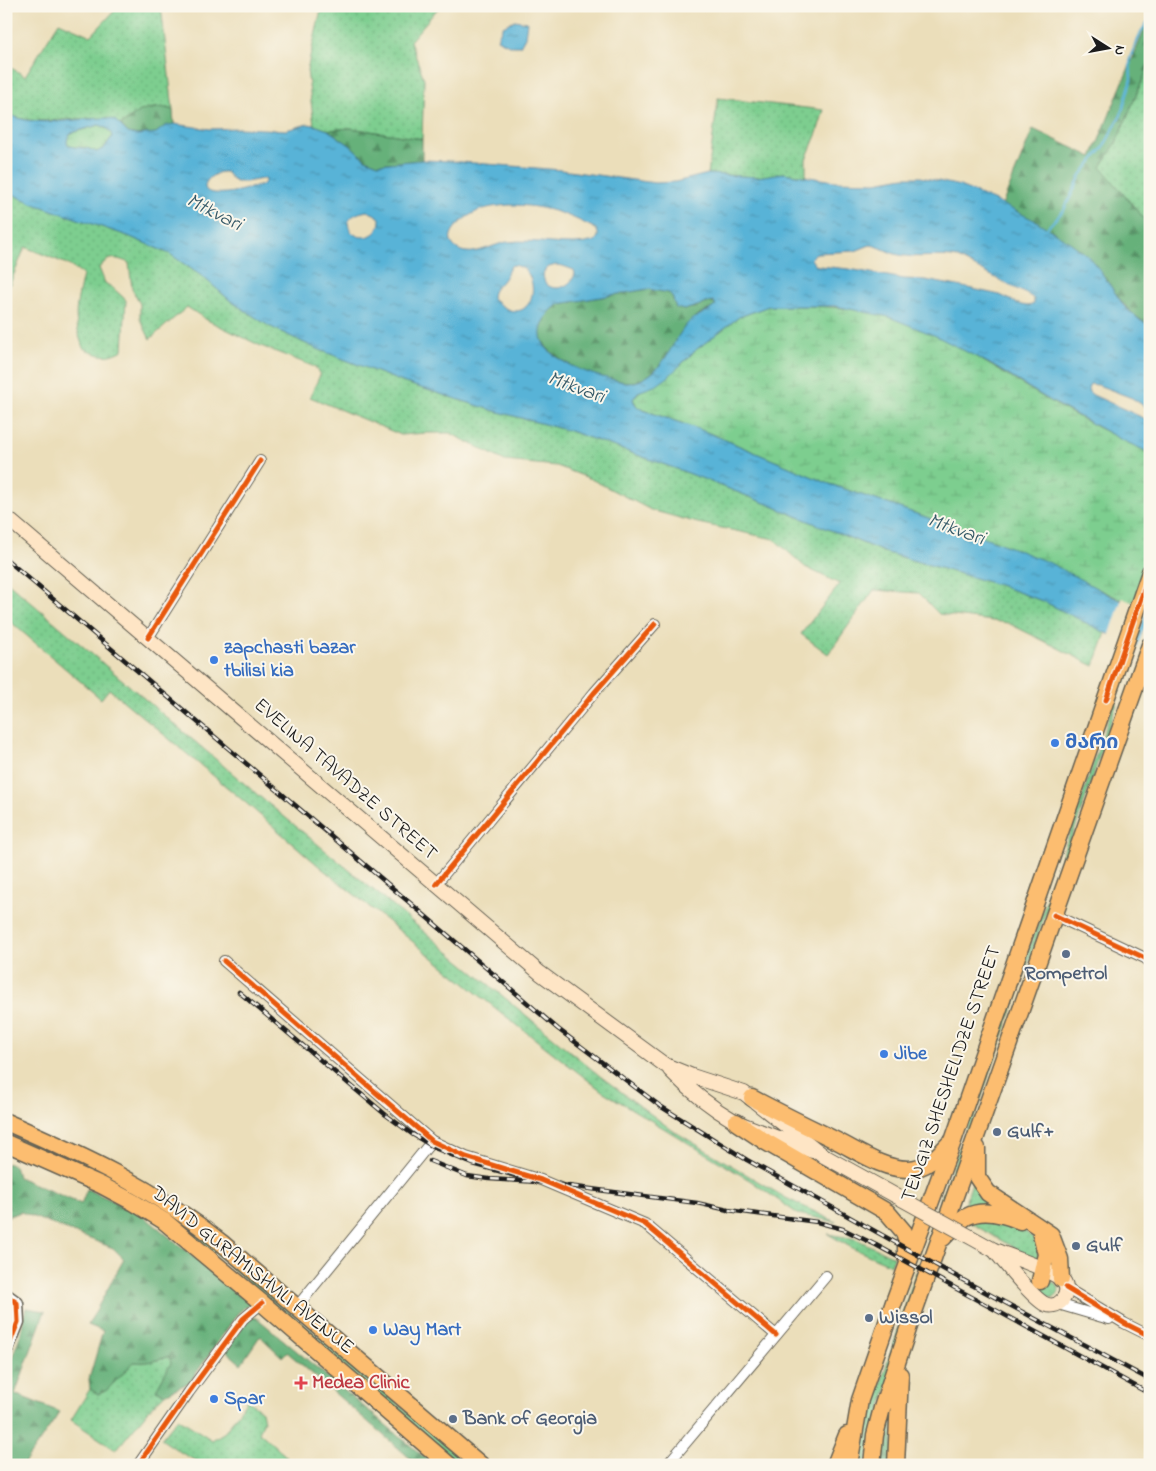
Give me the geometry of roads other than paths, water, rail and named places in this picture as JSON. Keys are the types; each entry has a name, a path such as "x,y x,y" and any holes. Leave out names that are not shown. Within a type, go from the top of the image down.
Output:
{"main road":[{"name":"EVELINA TAVADZE STREET","path":"6,516 540,973 665,1065 685,1085 717,1110 736,1122 824,1156"},
{"name":"TENGIZ SHESHELIDZE STREET","path":"849,1465 860,1400 953,1141 1150,572"},
{"path":"872,1465 875,1435 882,1408 1150,645"},
{"name":"EVELINA TAVADZE STREET","path":"665,1065 744,1093 824,1156"},
{"path":"717,1110 719,1095 722,1090 727,1088"},
{"path":"752,1098 875,1160 898,1168 909,1169 922,1166 935,1159 953,1141"},
{"name":"DAVID GURAMISHVILI AVENUE","path":"6,1122 99,1164 164,1201 216,1239 475,1462"},
{"path":"736,1122 766,1142 887,1212 904,1232 906,1240 906,1269"},
{"path":"978,1133 977,1177 988,1193 1051,1235 1060,1259 1053,1279 1037,1290 1037,1294 1042,1302"},
{"name":"DAVID GURAMISHVILI AVENUE","path":"6,1143 101,1185 164,1221 449,1465"},
{"path":"824,1156 994,1250 1053,1279"},
{"path":"939,1242 967,1217 983,1212 1005,1214 1042,1236 1053,1279 1065,1298 1058,1304 1049,1305 1042,1302 994,1250"},
{"path":"896,1465 902,1352"},
{"path":"835,1465 860,1400"}],"street":[{"path":"148,638 260,461"},
{"path":"436,884 594,693 655,624"},
{"path":"1054,915 1150,962"},
{"path":"224,961 432,1141 466,1157 541,1180 645,1224 776,1335"},
{"path":"296,1308 432,1141"},
{"path":"667,1465 826,1276"},
{"path":"1053,1279 1124,1324 1150,1336"},
{"path":"6,1295 17,1303 18,1322 6,1352"},
{"path":"138,1465 243,1319 262,1303"},
{"path":"1058,1304 1124,1324"}],"water":[{"path":"515,20 527,22 525,37 520,46 511,46 497,39 503,26"},
{"name":"Mtkvari","path":"6,113 29,121 42,122 107,118 115,120 128,133 136,135 156,133 165,126 174,124 210,129 286,130 308,124 328,130 351,146 365,159 378,164 422,160 449,161 561,170 655,183 675,182 708,174 757,177 783,173 835,181 876,182 904,177 921,177 960,186 1036,221 1071,243 1087,255 1099,269 1124,306 1141,321 1150,325 1150,410 1132,398 1098,385 1090,384 1088,388 1089,392 1093,395 1150,421 1150,453 1120,439 1049,400 990,364 936,336 889,317 835,306 769,306 739,317 697,349 667,378 657,385 638,392 633,399 636,406 643,410 704,431 827,483 995,541 1050,563 1113,597 1150,613 1150,651 1106,633 1045,602 999,585 884,552 688,473 570,431 495,411 405,383 315,348 269,326 232,302 203,277 170,254 128,236 34,204 6,191","holes":["99,125 107,129 112,137 104,148 97,152 86,148 70,146 67,142 71,133","221,172 226,172 235,182 262,179 265,179 265,182 262,185 239,191 215,193 209,192 205,187 211,177","509,205 544,208 575,218 596,229 598,236 595,241 574,244 518,241 507,242 471,252 461,251 456,248 451,240 453,231 461,221 471,214 488,208","367,211 380,218 376,232 365,237 354,234 348,222 361,212","870,245 906,256 958,258 1030,296 1034,299 1034,304 1028,306 1021,305 1000,295 925,280 904,279 849,269 819,266 815,265 811,259 817,253 855,251","512,265 523,268 530,276 531,298 526,306 518,311 507,309 492,298 494,290 504,278","556,265 574,270 575,274 566,285 555,288 546,283 544,271","648,289 669,293 676,308 684,310 713,301 716,305 687,324 667,356 655,370 638,381 632,382 602,377 577,368 554,355 546,347 541,337 542,327 549,313 557,306"]}],"waterway":[{"path":"1047,228 1064,210 1081,175 1103,148 1121,115 1131,81 1130,58 1141,32 1150,19"}],"railway":[{"path":"6,559 558,1029 660,1106 747,1160 972,1285 1150,1380"},
{"path":"239,992 386,1115 412,1134 437,1149 473,1164 517,1176"},
{"path":"430,1161 467,1176 538,1182 697,1203 728,1210 817,1222 843,1229 876,1245 1150,1394"}],"place":[{"name":"zapchasti bazar tbilisi kia","path":"214,660"},
{"name":"მარი","path":"1055,743"},
{"name":"Rompetrol","path":"1066,954"},
{"name":"Jibe","path":"884,1054"},
{"name":"Gulf+","path":"997,1132"},
{"name":"Gulf","path":"1076,1246"},
{"name":"Wissol","path":"869,1318"},
{"name":"Way Mart","path":"373,1330"},
{"name":"Medea Clinic","path":"301,1383"},
{"name":"Spar","path":"214,1399"},
{"name":"Bank of Georgia","path":"453,1419"}]}
